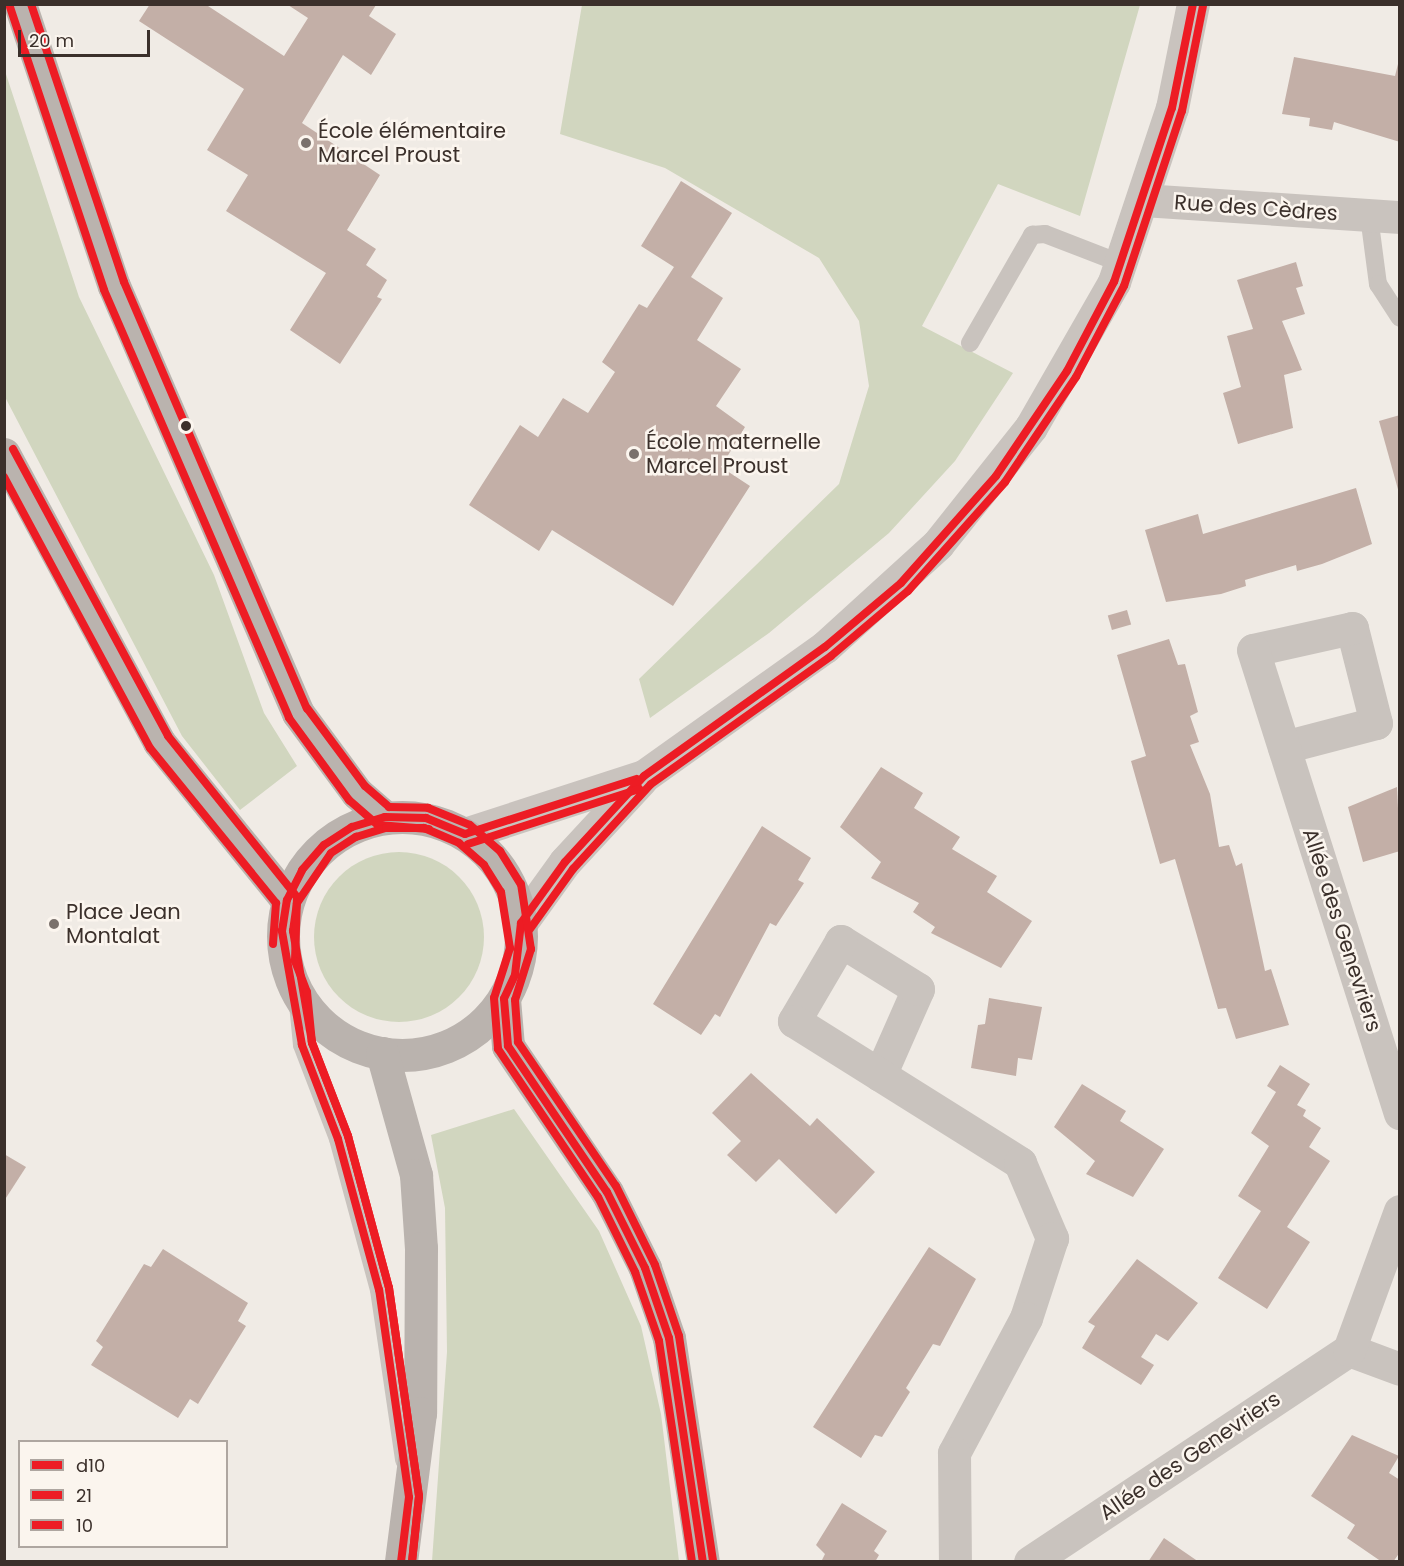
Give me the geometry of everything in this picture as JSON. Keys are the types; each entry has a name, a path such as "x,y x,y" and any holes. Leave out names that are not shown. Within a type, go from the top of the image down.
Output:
{"main road":[{"path":"20,4 114,286 298,712 357,793 385,817"},
{"path":"4,454 159,742 287,900"},
{"path":"385,817 426,818 465,834 492,858 511,888 521,923 517,966 504,999 481,1026 451,1045 417,1054 382,1053 348,1043 319,1022 297,994 284,953 287,900 302,870 324,844 352,827 385,817"},
{"path":"504,999 508,1046 607,1192 645,1269 669,1338 703,1562"},
{"path":"382,1053 416,1174 421,1248 420,1413 401,1562"}],"street":[{"path":"521,923 565,862 644,776 825,647 938,544 1031,427 1120,263 1172,108 1193,4"},
{"name":"Rue des Cèdres","path":"1143,200 1384,216"},
{"name":"Allée des Genevriers","path":"1284,747 1400,1113"},
{"path":"465,834 644,776"},
{"path":"880,1075 1020,1163 1052,1238 1026,1318 954,1453 955,1562"},
{"path":"1400,1211 1349,1350 1400,1369"},
{"name":"Allée des Genevriers","path":"1030,1562 1349,1350"}],"lane":[{"name":"Rue des Cèdres","path":"1384,216 1378,284 1400,318"},
{"path":"970,343 1032,235 1045,234 1120,263"},
{"path":"297,994 302,1045 338,1139 379,1290 409,1497"}],"green space":[{"path":"582,5 1140,5 1080,216 998,184 922,326 1013,373 955,461 889,533 769,633 650,718 639,679 839,484 869,386 859,321 819,258 665,168 560,134"},
{"path":"4,68 79,297 214,575 264,713 297,766 240,810 182,736 5,397"},
{"path":"399,852 416,853 432,858 459,877 478,904 483,920 483,954 478,970 459,997 432,1016 416,1021 399,1022 382,1021 366,1016 339,997 320,970 315,954 314,937 315,920 320,904 339,877 366,858 382,853"},
{"path":"514,1109 599,1231 641,1326 661,1414 679,1561 432,1561 447,1352 445,1208 431,1135"}],"building":[{"path":"150,4 205,4 284,56 308,18 288,5 376,5 369,16 396,34 371,75 343,55 302,123 380,175 347,230 376,249 366,265 387,280 377,297 382,299 340,364 290,330 326,273 226,211 248,175 207,150 244,89 139,21"},
{"path":"1400,56 1400,142 1334,122 1332,130 1309,126 1310,118 1282,114 1294,57 1395,76"},
{"path":"681,181 732,213 691,277 723,298 697,340 741,369 716,406 745,427 721,467 750,486 673,606 552,530 539,551 469,505 520,425 538,437 563,398 588,413 615,372 602,362 639,304 647,308 674,267 641,246"},
{"path":"1296,262 1303,286 1296,288 1305,314 1282,321 1302,370 1284,375 1293,428 1238,444 1223,393 1241,387 1227,336 1253,329 1237,280"},
{"path":"1400,415 1400,493 1399,493 1379,421"},
{"path":"1356,488 1372,544 1322,564 1297,571 1296,565 1245,580 1246,586 1221,594 1166,602 1145,530 1198,514 1203,534"},
{"path":"1127,610 1131,624 1112,630 1108,616"},
{"path":"1169,639 1178,665 1185,664 1198,712 1190,716 1199,742 1190,745 1210,794 1219,847 1229,845 1236,866 1242,863 1265,971 1271,969 1289,1025 1236,1039 1226,1008 1218,1009 1175,859 1160,864 1131,761 1146,756 1117,655"},
{"path":"881,767 923,793 914,808 960,837 952,849 997,876 987,892 1032,921 1001,968 931,933 935,927 913,912 919,903 871,878 881,862 840,827"},
{"path":"1397,787 1400,851 1363,862 1348,807"},
{"path":"762,826 811,858 798,880 804,883 776,926 770,923 720,1017 715,1014 701,1035 653,1004"},
{"path":"989,998 1042,1007 1032,1060 1018,1058 1016,1076 971,1068 978,1025 985,1024"},
{"path":"1280,1065 1310,1084 1297,1105 1306,1110 1303,1116 1321,1128 1309,1147 1330,1161 1287,1227 1310,1242 1267,1309 1218,1278 1261,1211 1238,1196 1269,1146 1251,1133 1276,1092 1267,1086"},
{"path":"751,1073 810,1126 817,1118 875,1172 836,1214 779,1159 756,1182 727,1155 741,1141 712,1113"},
{"path":"1082,1084 1126,1111 1120,1121 1164,1149 1133,1197 1086,1174 1095,1161 1054,1127"},
{"path":"4,1154 26,1167 4,1201"},
{"path":"929,1247 976,1279 940,1346 933,1344 906,1388 910,1392 882,1437 875,1435 861,1458 813,1427"},
{"path":"163,1249 248,1303 238,1321 246,1326 198,1404 190,1399 178,1418 91,1365 103,1347 96,1341 144,1264 151,1267"},
{"path":"1137,1259 1198,1303 1168,1341 1156,1334 1141,1357 1154,1365 1141,1385 1082,1348 1095,1326 1088,1322"},
{"path":"1352,1435 1399,1456 1389,1473 1400,1480 1400,1552 1393,1562 1382,1562 1347,1538 1355,1525 1311,1496"},
{"path":"842,1503 887,1531 874,1551 879,1555 875,1562 821,1562 825,1554 816,1545"},
{"path":"1164,1538 1199,1562 1148,1562"}],"transit line":[{"name":"10","path":"31,4 124,282 307,708 365,786 389,807 428,808 470,825 500,851 521,884 531,949 515,1000 518,1042 616,1186 655,1265 679,1336 713,1560"},
{"name":"d10","path":"521,923 565,862 644,776 825,647 901,583 996,476 1067,371 1114,282 1172,108 1193,4"},
{"name":"21","path":"530,929 573,869 651,784 831,656 908,591 1005,482 1076,377 1124,286 1182,111 1203,6"},
{"name":"21","path":"10,7 104,290 289,718 349,800 378,825 429,829"},
{"name":"10","path":"13,449 168,736 297,897 295,961 307,992 312,1043 348,1136 389,1288 419,1496 412,1562"},
{"name":"21","path":"4,477 150,748 276,903 273,944"},
{"name":"d10","path":"465,834 636,779"},
{"name":"21","path":"468,844 639,789"},
{"name":"d10","path":"401,1562 409,1497 379,1290 338,1139 302,1045 282,931 287,900 302,870 324,845 352,827 385,817 426,818 465,834"},
{"name":"21","path":"412,1562 419,1496 389,1288 348,1136 312,1042 293,931 297,903 331,853 356,837 386,828 424,828 459,843 484,865 501,892 510,948 494,998 498,1049 598,1197 635,1272 659,1341 692,1562"},
{"name":"d10","path":"521,923 515,975 504,999 508,1046 607,1192 645,1268 669,1338 703,1562"}],"place":[{"name":"École élémentaire Marcel Proust","path":"306,143"},
{"name":"École maternelle Marcel Proust","path":"634,454"},
{"name":"Place Jean Montalat","path":"54,924"}]}
